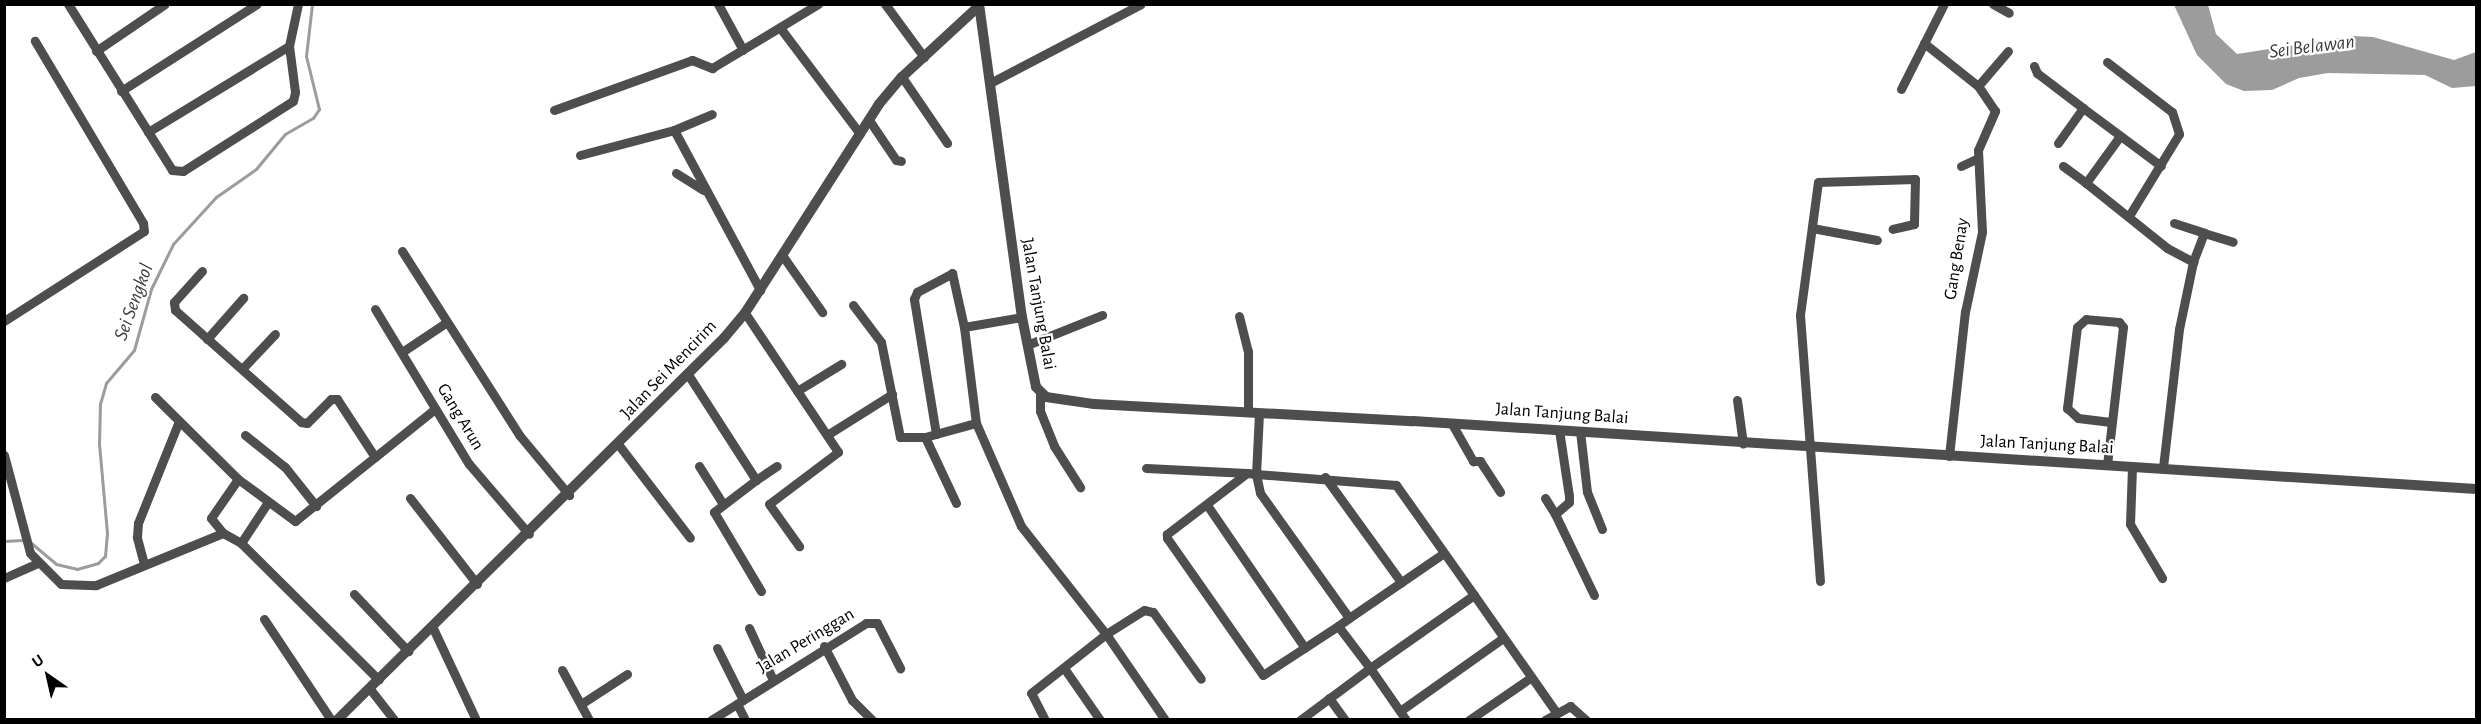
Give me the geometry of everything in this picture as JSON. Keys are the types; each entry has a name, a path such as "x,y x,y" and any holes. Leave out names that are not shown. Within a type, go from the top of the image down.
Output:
{"street":[{"path":"68,4 172,170 183,171 293,101 295,92 289,46 298,4"},
{"path":"96,51 165,4"},
{"path":"122,91 257,4"},
{"path":"718,4 743,50"},
{"path":"554,110 692,60 712,68 781,29 818,4"},
{"path":"885,4 924,57"},
{"path":"990,83 1141,4"},
{"path":"1900,89 1944,4"},
{"path":"1993,4 2008,13"},
{"name":"Jalan Sei Mencirim","path":"337,720 689,376 745,314 869,120 902,77 979,5"},
{"name":"Jalan Tanjung Balai","path":"979,5 1023,316 1040,394 1094,404 1580,431 1743,444 2476,489"},
{"path":"781,29 860,134"},
{"path":"4,321 144,231 143,222 35,41"},
{"path":"1924,43 1978,86 2008,51"},
{"path":"148,132 289,46"},
{"path":"2107,62 2172,112 2178,141 2129,216"},
{"path":"2034,66 2037,73 2161,166"},
{"path":"902,77 947,143"},
{"name":"Gang Benay","path":"1949,456 1965,312 1982,232 1978,158 1995,111 1978,86"},
{"path":"2058,143 2083,108"},
{"path":"580,155 674,130 712,114"},
{"path":"869,120 901,162"},
{"path":"674,130 705,192 760,290"},
{"path":"2086,183 2120,136"},
{"path":"1961,166 1978,158"},
{"path":"2063,166 2167,248 2193,262"},
{"path":"676,173 705,192"},
{"path":"1820,581 1812,448 1800,315 1818,182 1915,179 1914,224 1893,229"},
{"path":"2174,223 2233,242"},
{"path":"1812,228 1877,240"},
{"path":"2163,468 2180,328 2193,262 2204,233"},
{"path":"402,251 520,436 569,495"},
{"path":"782,255 822,312"},
{"path":"202,271 173,306 207,339 304,423 331,399 337,399 375,457"},
{"path":"936,434 916,292 952,273 964,327 976,423 1021,526 1106,634 1165,720"},
{"path":"207,339 243,298"},
{"path":"853,305 881,342 900,437 925,437 976,423"},
{"name":"Gang Arun","path":"375,309 469,464 529,534"},
{"path":"745,314 838,454 769,504 799,546"},
{"path":"1028,345 1102,315"},
{"path":"964,327 1023,316"},
{"path":"1239,316 1248,351 1253,412 1252,474 1260,493 1349,618"},
{"path":"2107,465 2123,327 2119,322 2086,319 2077,327 2067,408 2078,418 2111,422"},
{"path":"402,352 447,322"},
{"path":"242,369 275,334"},
{"path":"797,391 840,364"},
{"path":"689,376 756,480"},
{"path":"827,435 892,394"},
{"path":"1040,394 1040,411 1054,446 1080,487"},
{"path":"155,397 238,479 294,521 316,506 435,409"},
{"path":"1737,400 1743,444"},
{"path":"144,564 137,537 138,524 179,421"},
{"path":"1452,424 1473,461 1480,461 1500,492"},
{"path":"1555,514 1569,502 1558,430"},
{"path":"1580,431 1587,492 1602,529"},
{"path":"244,435 285,467 316,506"},
{"path":"925,437 956,503"},
{"path":"618,444 690,538"},
{"path":"4,456 28,546 37,563 62,584 96,585 223,533"},
{"path":"699,466 723,504"},
{"path":"761,591 714,512 777,466"},
{"path":"2132,467 2130,524 2162,578"},
{"path":"1146,468 1325,477 1396,485 1556,712"},
{"path":"1252,474 1167,534 1167,540 1262,674 1338,626 1443,552"},
{"path":"1325,477 1401,582"},
{"path":"238,479 211,518 223,533 241,543 379,680"},
{"path":"410,498 477,584"},
{"path":"1545,498 1594,594"},
{"path":"241,543 268,502"},
{"path":"1207,505 1305,648"},
{"path":"4,578 37,563"},
{"path":"354,594 408,651"},
{"path":"1299,720 1474,596"},
{"path":"1045,720 1030,696 1106,634 1149,610 1201,678"},
{"path":"264,619 331,720"},
{"name":"Jalan Peringgan","path":"711,720 853,629 877,623 900,668"},
{"path":"1338,626 1403,715 1503,638"},
{"path":"432,627 476,720"},
{"path":"749,628 773,680"},
{"path":"824,646 852,700 872,720"},
{"path":"717,648 740,702 745,720"},
{"path":"1064,668 1100,720"},
{"path":"562,670 589,720"},
{"path":"581,704 627,674"},
{"path":"1469,720 1530,678"},
{"path":"370,689 394,720"},
{"path":"1329,698 1345,720"},
{"path":"1545,720 1570,706 1586,720"}],"water":[{"name":"Sei Belawan","path":"2174,5 2208,5 2216,34 2237,54 2353,36 2373,37 2454,60 2476,52 2476,86 2452,88 2425,75 2328,73 2299,78 2272,90 2244,91 2226,84 2197,55"}],"waterway":[{"name":"Sei Sengkol","path":"30,542 56,564 77,569 98,563 105,556 107,533 99,444 100,404 106,383 134,350 151,289 173,244 216,197 256,169 285,134 313,118 319,109 306,56 312,4"},
{"name":"Sei Sengkol","path":"4,541 23,540"}]}
